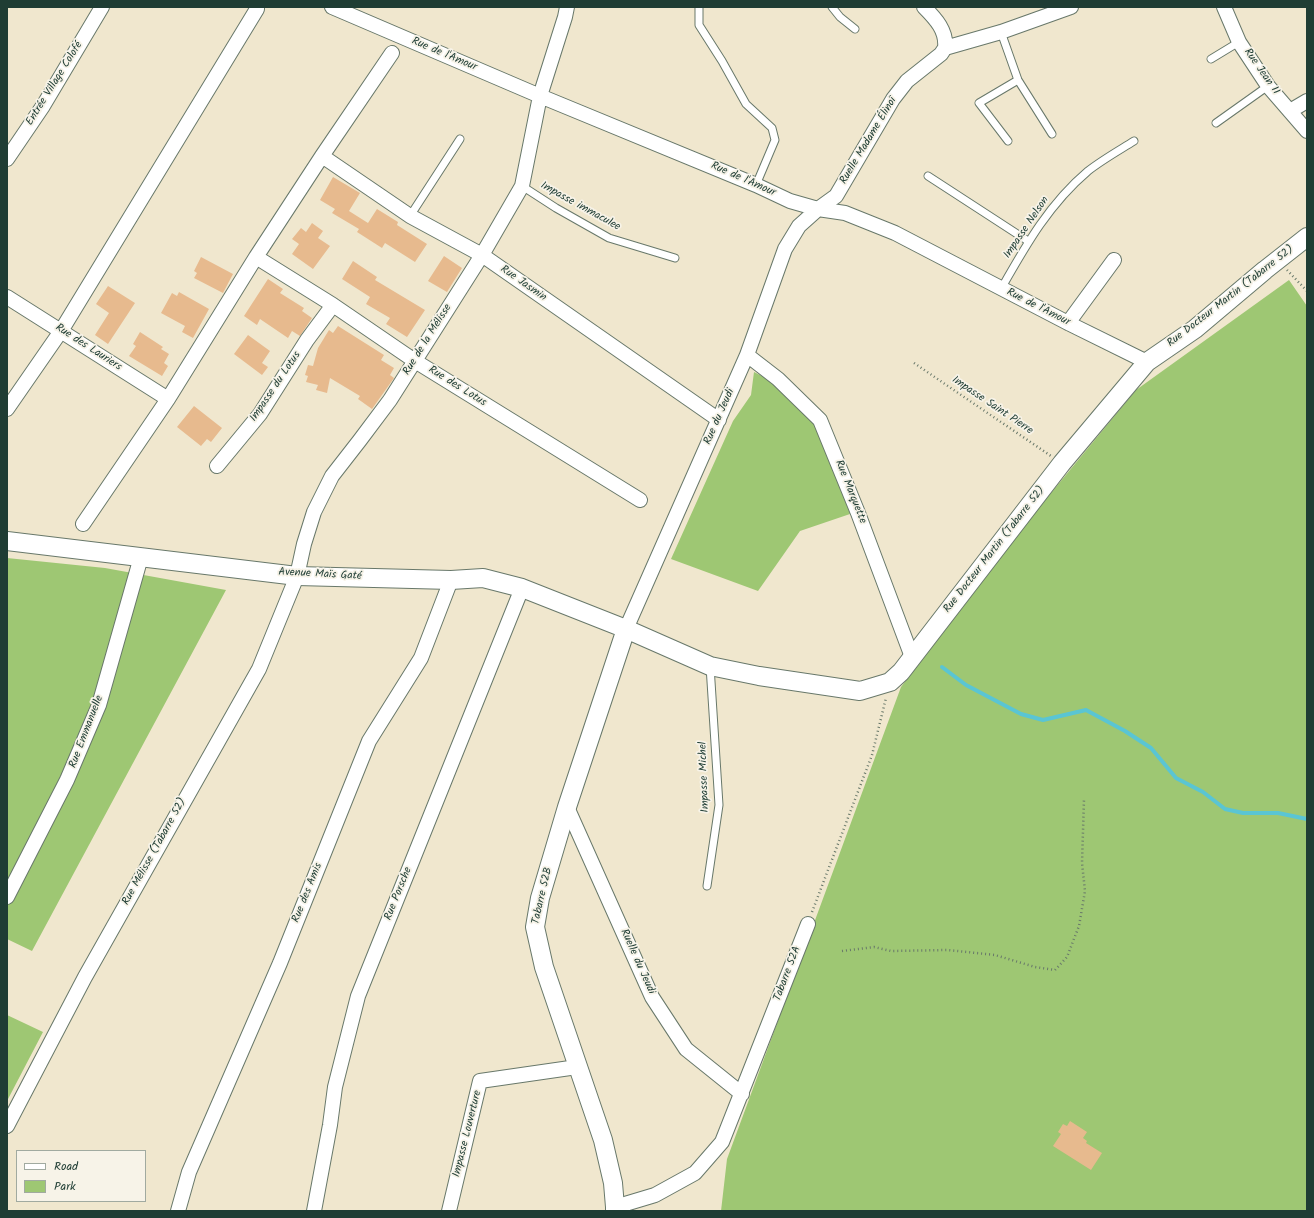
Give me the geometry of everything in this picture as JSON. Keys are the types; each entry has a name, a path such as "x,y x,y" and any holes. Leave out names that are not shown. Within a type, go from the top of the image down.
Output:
{"street":[{"name":"Entrée Village Colofé","path":"7,159 43,106 102,7"},
{"name":"Rue de l'Amour","path":"332,7 540,96 756,185 790,201 818,209 845,213 895,233 1001,289 1147,362"},
{"name":"Rue de la Mélisse","path":"297,576 304,544 314,512 332,476 390,400 482,255 522,186 540,96 566,17 567,7"},
{"path":"924,7 942,29 946,38 945,48"},
{"name":"Ruelle Madame Élinoï","path":"818,209 836,196 893,99 907,81 941,54 945,48 1001,32 1071,7"},
{"name":"Rue Jean II","path":"1224,7 1240,42 1268,86 1307,132"},
{"path":"7,409 61,330 257,8"},
{"path":"83,524 168,400 256,257 392,52"},
{"path":"1290,111 1307,101"},
{"name":"Rue Jasmin","path":"322,156 410,216 482,255 719,420"},
{"name":"Rue du Jeudi","path":"626,629 747,355 786,249 799,226 818,209"},
{"name":"Rue Docteur Martin (Tabarre 52)","path":"626,629 710,666 759,676 860,691 890,682 901,672 1062,463 1147,362 1195,329 1277,260 1307,237"},
{"name":"Rue des Lotus","path":"256,257 333,305 415,361 640,500"},
{"path":"1068,323 1114,260"},
{"name":"Rue des Lauriers","path":"7,297 61,330 168,400"},
{"name":"Impasse du Lotus","path":"217,466 260,414 307,340 333,305"},
{"name":"Rue Marquette","path":"747,355 778,379 820,420 858,513 912,656"},
{"name":"Avenue Maïs Gaté","path":"7,541 297,576 451,580 483,578 522,588 626,629"},
{"name":"Rue Emmanuelle","path":"7,897 67,780 99,705 141,557"},
{"name":"Rue Mélisse (Tabarre 52)","path":"7,1126 85,978 259,669 297,576"},
{"name":"Rue des Amis","path":"178,1211 189,1172 280,963 369,741 421,658 451,580"},
{"name":"Rue Porsche","path":"314,1211 330,1125 334,1087 358,996 522,588"},
{"name":"Tabarre 52B","path":"615,1209 613,1183 603,1140 544,967 534,927 540,898 567,807 626,629"},
{"name":"Ruelle du Jeudi","path":"567,807 652,997 686,1049 742,1094"},
{"name":"Tabarre 52A","path":"615,1209 655,1195 695,1173 722,1142 808,924"},
{"name":"Impasse Louverture","path":"449,1211 480,1081 577,1067"}],"lane":[{"path":"699,7 699,25 722,60 746,104 772,128 775,140 756,185"},
{"path":"832,7 855,29"},
{"path":"1001,32 1018,80 1052,134"},
{"path":"1211,59 1240,42"},
{"path":"1008,141 979,103 1018,80"},
{"path":"1216,123 1268,86"},
{"path":"410,216 460,140"},
{"name":"Impasse Nelson","path":"1001,289 1028,241 1050,210 1086,172 1134,141"},
{"path":"928,176 1028,241"},
{"name":"Impasse immaculee","path":"522,186 556,208 609,238 675,258"},
{"name":"Impasse Michel","path":"707,886 719,805 710,666"}],"path":[{"path":"1277,260 1307,291"},
{"name":"Impasse Saint Pierre","path":"914,363 1062,463"},
{"path":"808,924 872,755 890,682"},
{"path":"842,951 874,947 891,951 948,950 995,955 1035,967 1055,970 1067,957 1079,926 1085,891 1082,863 1084,799"}],"green space":[{"path":"1289,280 1307,306 1307,1211 721,1211 727,1159 901,687 994,562 1136,390"},
{"path":"754,372 778,384 819,428 850,514 800,531 758,591 671,559 733,421 751,395"},
{"path":"7,558 105,568 226,590 32,951 7,939"},
{"path":"7,1015 43,1032 7,1101"}],"building":[{"path":"333,177 360,193 349,211 368,223 377,209 398,222 397,225 427,244 415,262 385,243 382,248 357,232 359,229 332,213 335,209 320,200"},
{"path":"312,223 323,231 318,238 330,246 313,269 292,254 299,244 292,239 301,228 306,232"},
{"path":"444,256 462,268 447,292 428,281"},
{"path":"201,257 233,274 223,293 194,278 197,273 194,271"},
{"path":"353,261 377,277 375,280 425,310 407,337 386,324 390,318 366,304 370,297 342,279"},
{"path":"268,279 283,289 280,293 304,308 302,311 312,318 300,336 292,331 288,338 260,319 257,325 244,316"},
{"path":"108,286 135,303 108,344 95,335 109,313 96,304"},
{"path":"179,292 209,309 193,338 182,332 185,326 161,313 172,293 177,296"},
{"path":"338,326 384,355 381,360 394,368 390,375 394,378 372,409 358,399 360,396 330,378 327,393 316,390 318,385 306,382 308,376 305,375 308,365 313,366 318,348 329,330 333,333"},
{"path":"140,332 163,347 161,349 169,354 164,363 168,366 162,376 129,356 136,346 133,344"},
{"path":"248,335 270,351 262,363 268,367 262,375 234,354"},
{"path":"194,406 222,428 211,442 207,439 201,446 177,427"},
{"path":"1070,1121 1087,1132 1083,1138 1087,1141 1086,1143 1102,1153 1091,1170 1053,1146 1061,1134 1058,1132 1063,1124 1067,1126"}],"waterway":[{"path":"942,667 966,685 1021,714 1043,720 1086,710 1125,731 1151,748 1176,778 1203,792 1225,809 1243,813 1278,813 1307,819"}]}
